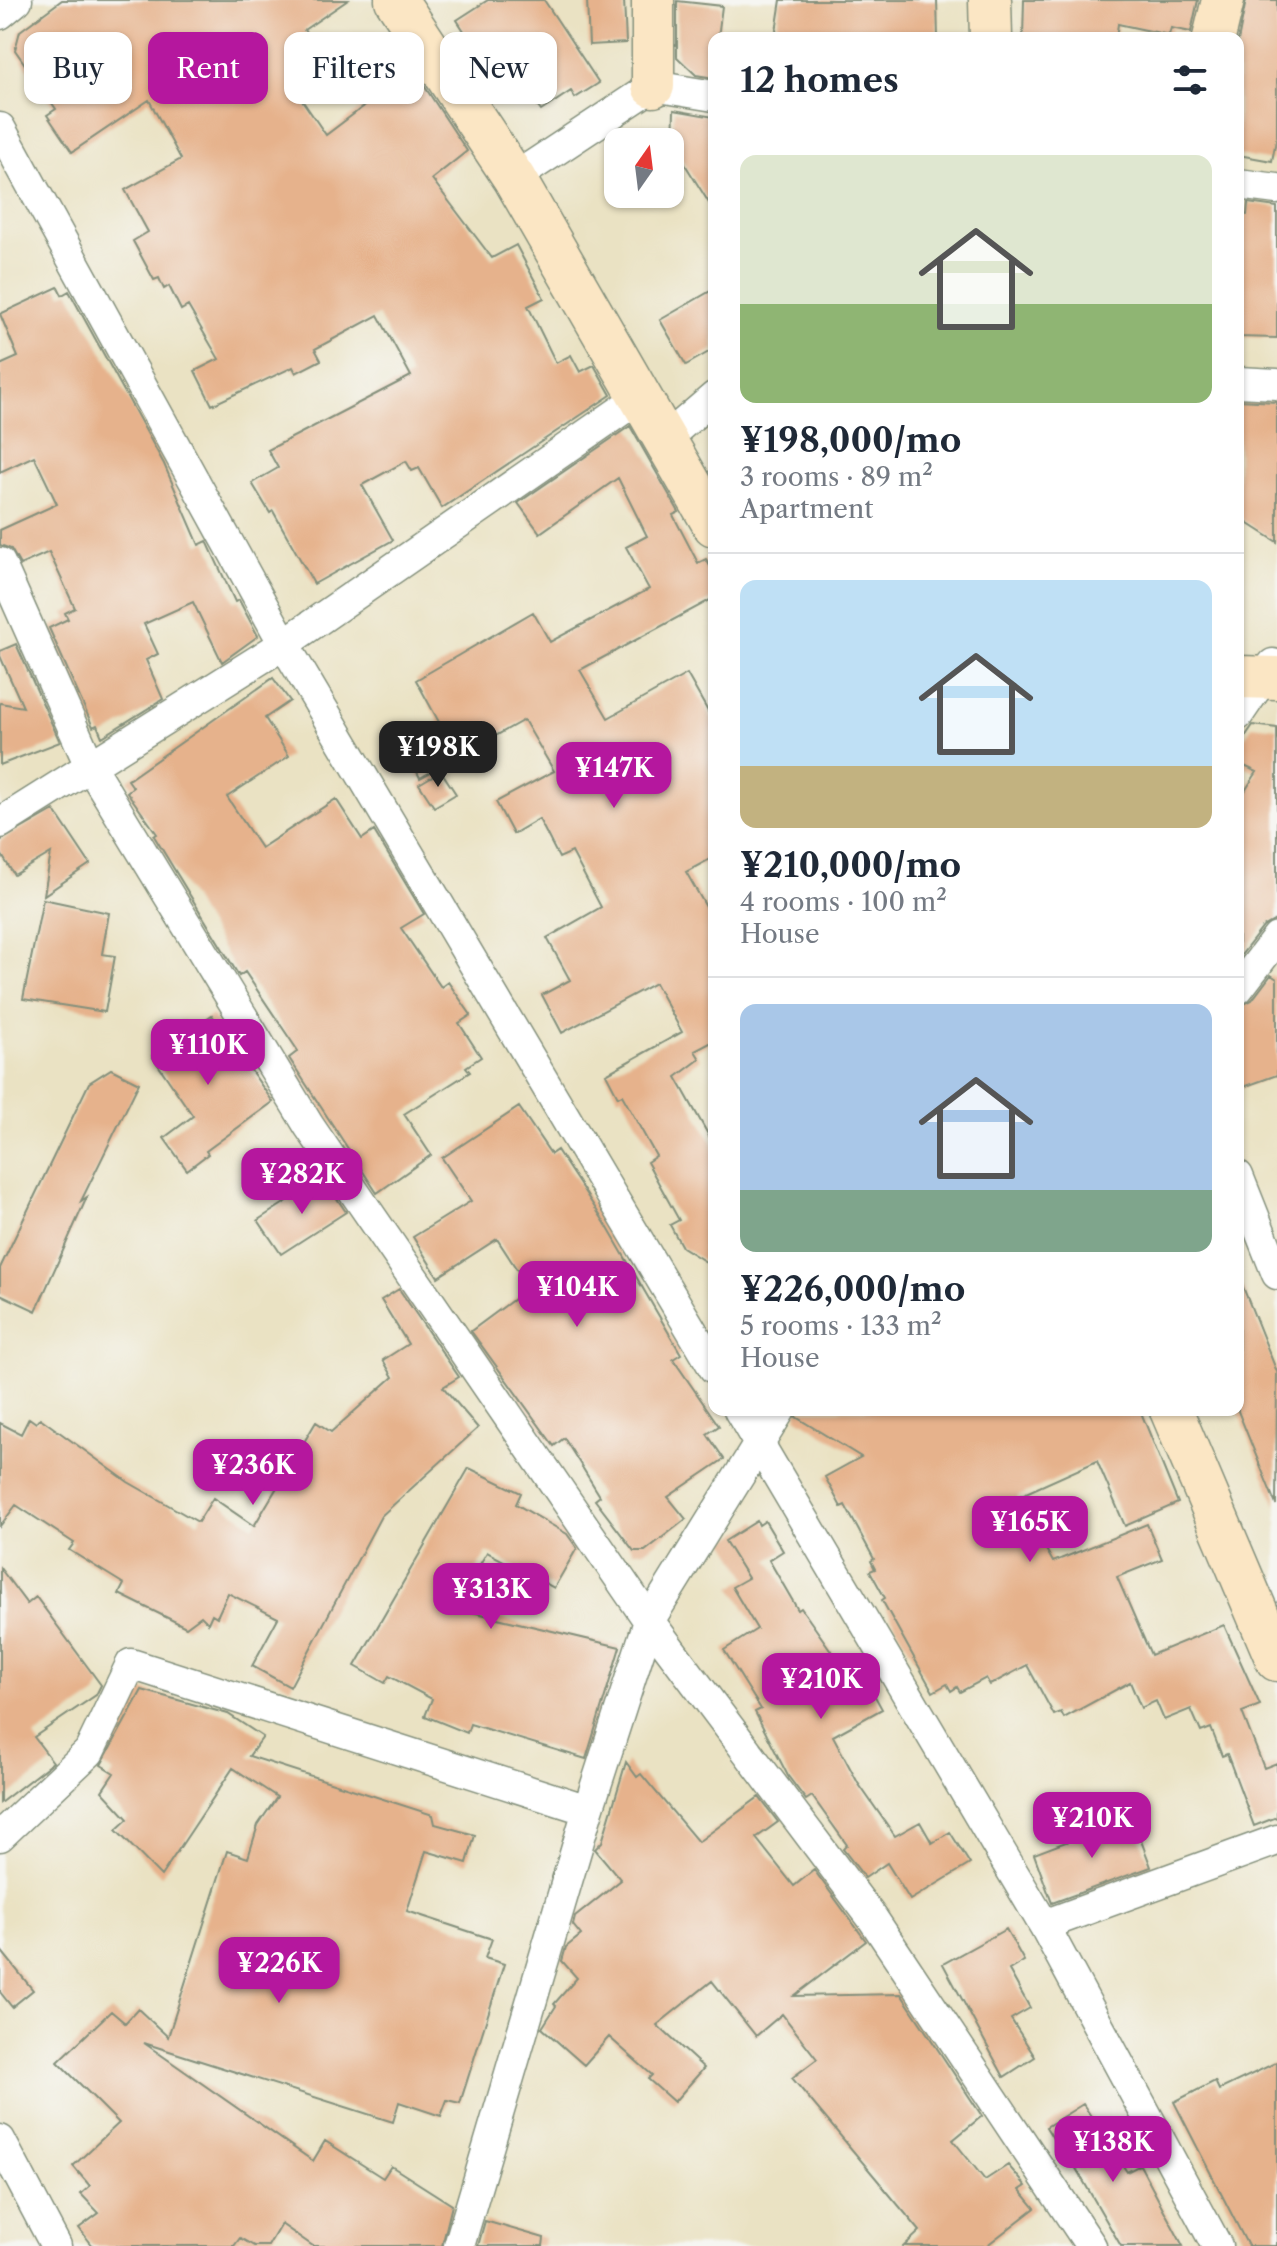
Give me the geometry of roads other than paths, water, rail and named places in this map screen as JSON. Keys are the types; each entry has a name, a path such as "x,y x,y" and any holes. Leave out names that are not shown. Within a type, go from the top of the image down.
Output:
{"street":[{"path":"0,14 17,0"},
{"path":"396,0 514,178 708,515"},
{"path":"653,0 653,86"},
{"path":"990,0 991,32"},
{"path":"1215,32 1223,0"},
{"path":"514,178 653,86 708,95"},
{"path":"0,128 284,644 708,1358"},
{"path":"1244,185 1277,189"},
{"path":"1244,382 1277,384"},
{"path":"0,823 284,644 639,398"},
{"path":"664,440 708,402"},
{"path":"0,563 90,766 309,1126 649,1621 873,1919 1091,2246"},
{"path":"1244,705 1264,672"},
{"path":"1244,981 1277,938"},
{"path":"1244,1191 1277,1274"},
{"path":"743,1416 1044,1925 1217,2246"},
{"path":"459,2246 588,1810 649,1621 776,1416"},
{"path":"1174,1416 1277,1660"},
{"path":"0,1836 89,1752 131,1664 588,1810"},
{"path":"1044,1925 1277,1840"},
{"path":"0,2140 56,2246"}]}
